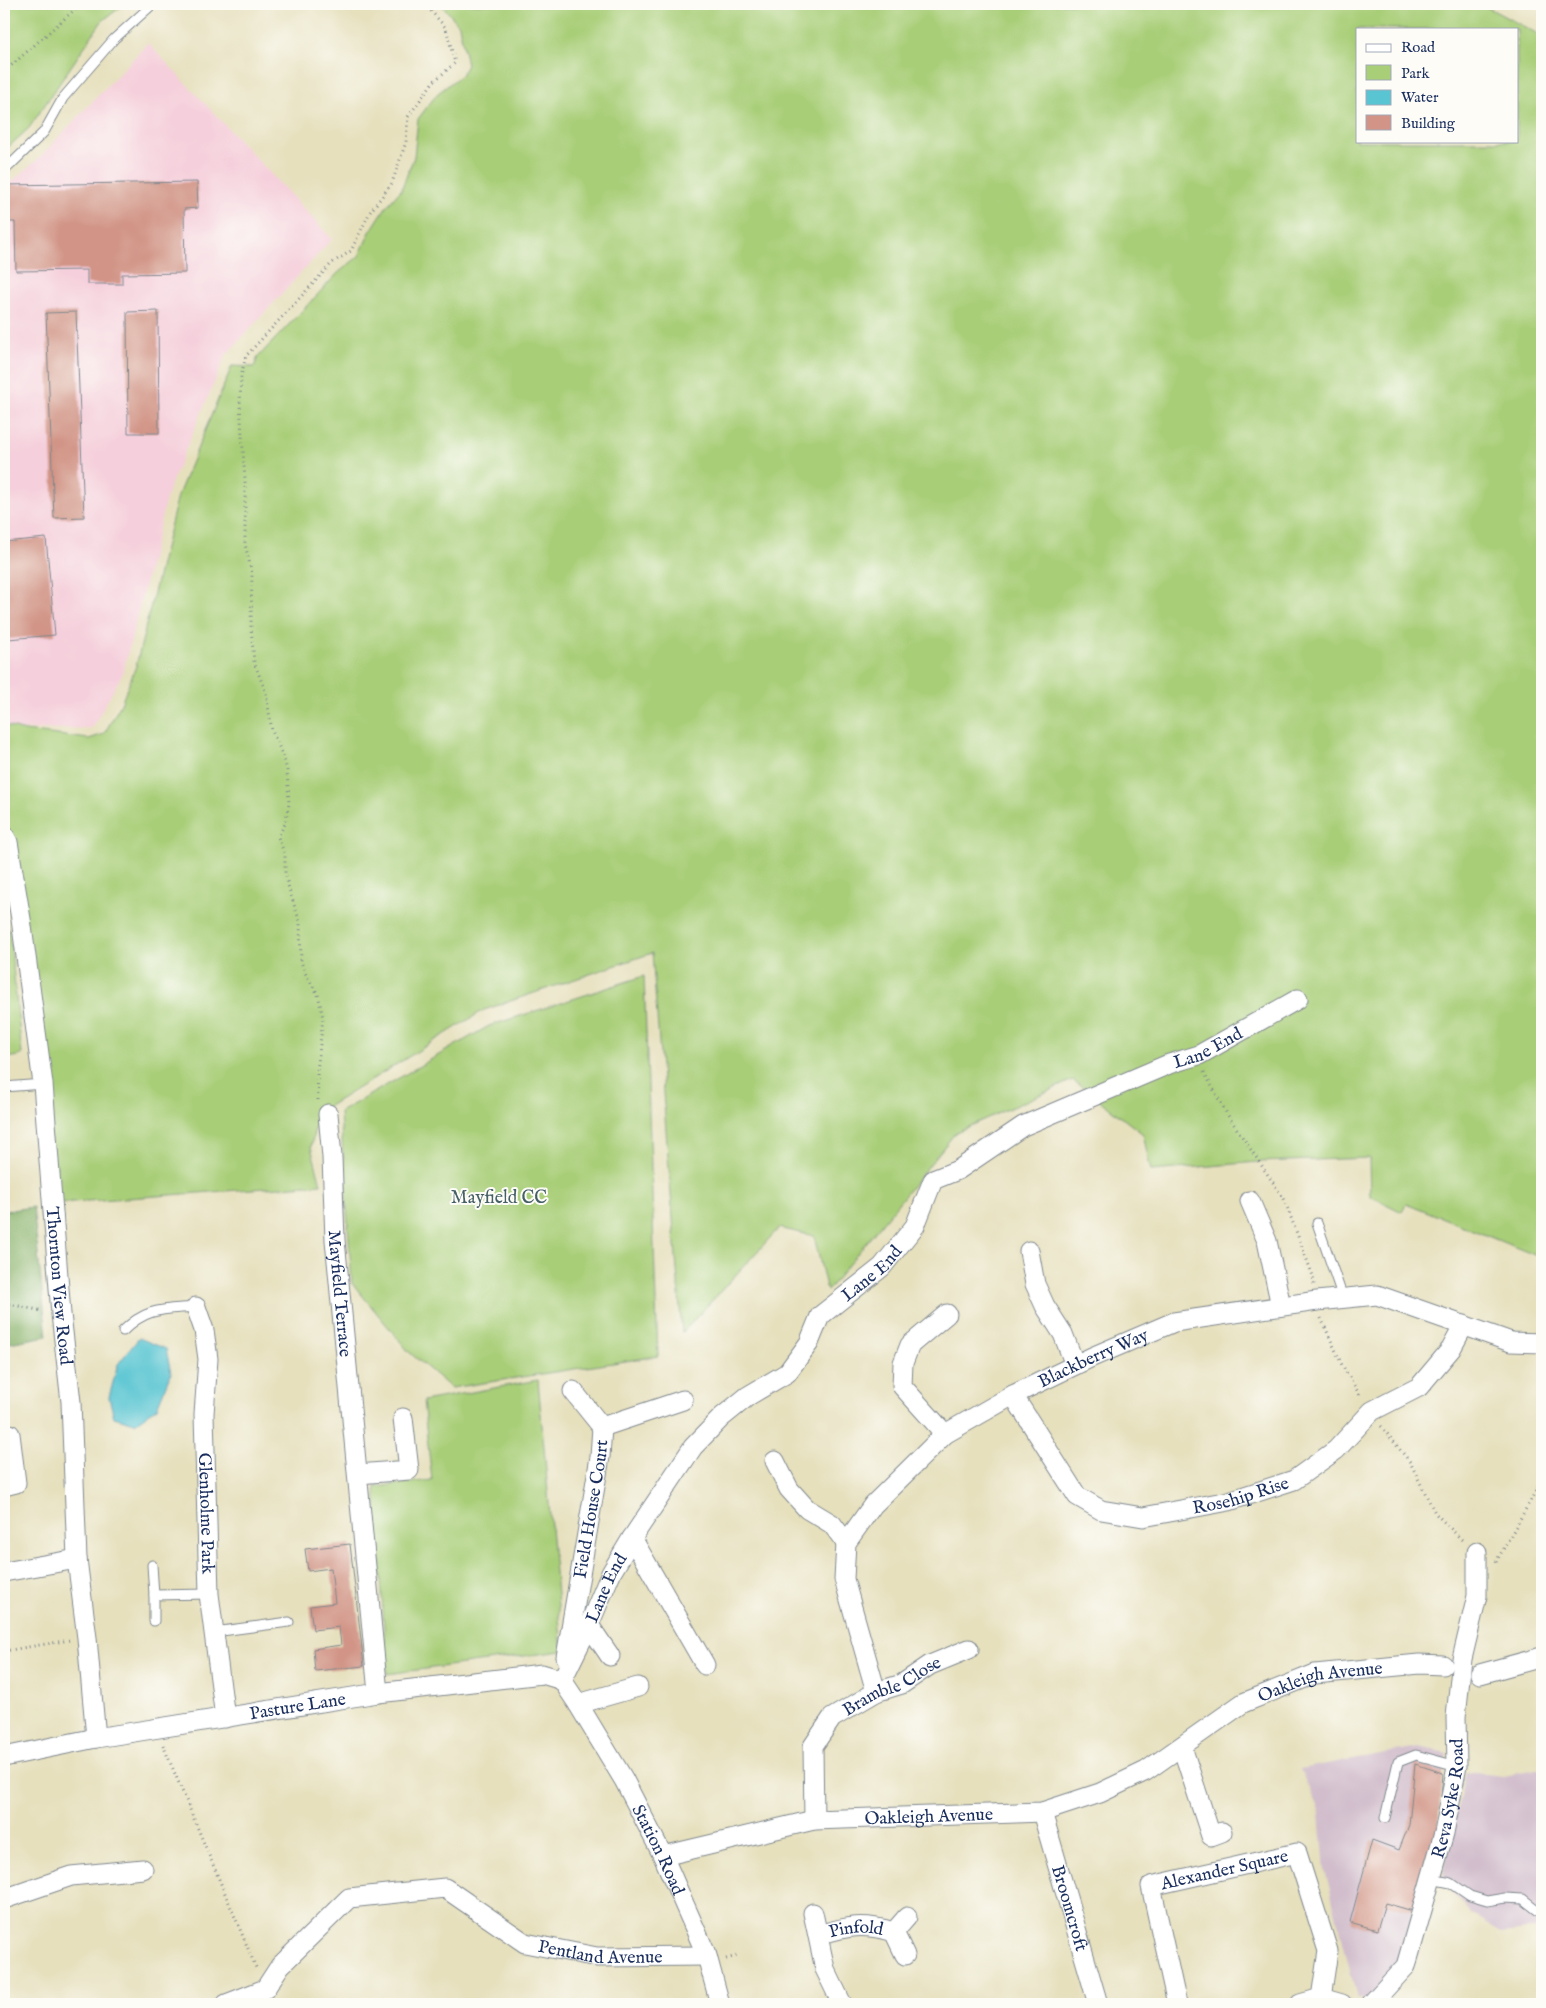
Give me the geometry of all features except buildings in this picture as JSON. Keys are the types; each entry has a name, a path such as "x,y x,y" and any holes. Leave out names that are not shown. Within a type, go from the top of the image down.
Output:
{"street":[{"name":"Thornton View Road","path":"4,835 8,842 21,919 43,1084 61,1314 71,1402 77,1559 87,1638 96,1738"},
{"name":"Lane End","path":"562,1680 589,1625 611,1573 632,1538 694,1447 722,1417 748,1396 787,1373 809,1343 820,1316 882,1267 915,1226 932,1180 958,1170 1023,1126 1169,1064 1199,1055 1298,999"},
{"name":"Mayfield Terrace","path":"328,1114 332,1157 335,1240 378,1693"},
{"path":"1250,1201 1267,1241 1281,1306"},
{"path":"1030,1251 1035,1284 1045,1306 1063,1334 1075,1365"},
{"name":"Blackberry Way","path":"846,1543 873,1505 944,1434 1013,1395 1075,1365 1174,1322 1317,1301 1377,1295 1511,1342 1542,1343"},
{"name":"Glenholme Park","path":"196,1308 204,1330 208,1359 204,1414 209,1594 225,1718"},
{"path":"944,1434 902,1386 903,1363 910,1345 947,1314"},
{"name":"Rosehip Rise","path":"1013,1395 1077,1496 1101,1510 1143,1517 1229,1501 1294,1480 1336,1450 1372,1411 1419,1387 1451,1349 1464,1325"},
{"name":"Field House Court","path":"562,1680 600,1457 602,1426 573,1391"},
{"name":"Field House Court","path":"602,1426 683,1400"},
{"path":"358,1474 409,1470 403,1418"},
{"path":"4,1486 16,1483 10,1434"},
{"path":"774,1461 789,1489 807,1509 832,1524 846,1543 844,1579 876,1692"},
{"path":"632,1538 705,1665"},
{"name":"Reva Syke Road","path":"1371,2004 1406,1966 1444,1833 1457,1766 1456,1717 1462,1659 1483,1573 1478,1552"},
{"path":"4,1572 77,1559"},
{"path":"589,1625 610,1656"},
{"name":"Bramble Close","path":"814,1820 814,1746 832,1718 876,1692 902,1684 930,1666 969,1649"},
{"path":"1480,1674 1542,1657"},
{"name":"Oakleigh Avenue","path":"663,1856 814,1820 1042,1812 1100,1794 1146,1770 1244,1703 1315,1674 1419,1664 1443,1665"},
{"name":"Pasture Lane","path":"4,1757 96,1738 378,1693 542,1674 562,1680"},
{"path":"562,1680 578,1704 638,1687"},
{"name":"Station Road","path":"578,1704 624,1780 663,1856 707,1956 720,2004"},
{"path":"1182,1747 1211,1836 1222,1832"},
{"name":"Broomcroft","path":"1042,1812 1098,2004"},
{"name":"Alexander Square","path":"1177,2004 1151,1886 1297,1853 1328,1951 1321,1998"},
{"path":"4,1898 72,1876 143,1869"},
{"name":"Pentland Avenue","path":"265,1989 280,1966 349,1898 444,1888 525,1943 597,1957 707,1956"},
{"name":"Pinfold","path":"813,1913 825,1969 842,2004"},
{"name":"Pinfold","path":"894,1932 906,1917"},
{"name":"Pinfold","path":"818,1935 848,1926 874,1926 894,1932 904,1955"},
{"path":"226,2004 265,1989"},
{"path":"1300,2004 1321,1998 1342,2004"}],"lane":[{"path":"4,171 44,132 63,98 114,39 153,4"},
{"path":"4,1087 43,1084"},
{"path":"1317,1223 1343,1298"},
{"path":"123,1331 134,1320 146,1313 196,1308"},
{"path":"152,1565 154,1621"},
{"path":"154,1595 209,1594"},
{"path":"214,1632 289,1622"},
{"path":"1384,1818 1398,1762 1416,1755 1457,1766"},
{"path":"1430,1879 1450,1883 1470,1896 1487,1901 1505,1898 1523,1899 1541,1913"}],"path":[{"path":"4,72 81,4"},
{"path":"328,1114 318,1113 317,1072 323,1018 318,994 307,977 302,962 300,922 290,893 285,873 285,856 278,837 285,824 289,804 287,770 272,731 266,693 254,662 251,627 252,574 245,544 246,504 240,376 246,356 313,285 332,262 352,251 370,212 392,183 406,142 408,117 433,82 455,63 446,28 424,4"},
{"path":"1199,1055 1196,1058 1227,1114 1284,1199 1313,1276 1321,1319 1342,1365 1366,1407 1372,1411 1386,1434 1410,1462 1435,1512 1458,1538 1478,1552"},
{"path":"4,1303 61,1314"},
{"path":"1483,1573 1542,1480"},
{"path":"4,1651 87,1638"},
{"path":"157,1728 265,1989"}],"shaded area":[{"path":"148,43 332,239 226,355 168,491 123,673 92,728 4,730 4,188 37,160"},
{"path":"1418,1747 1447,1753 1443,1773 1439,1827 1396,1968 1370,1999 1357,1998 1325,1870 1320,1813 1300,1769"},
{"path":"1542,1769 1542,1928 1503,1933 1471,1914 1443,1881 1445,1858 1466,1772 1504,1776"}],"green space":[{"path":"4,4 125,4 102,21 29,128 4,151"},
{"path":"441,4 1481,4 1542,36 1542,1258 1406,1203 1402,1212 1370,1196 1369,1158 1258,1162 1151,1171 1143,1134 1073,1080 956,1132 827,1291 814,1236 779,1228 682,1333 652,953 484,1010 318,1113 311,1147 321,1184 60,1203 4,842 4,725 25,731 89,739 104,734 121,704 136,666 178,495 232,366 254,367 258,357 338,273 359,256 370,232 386,207 401,190 414,157 418,119 437,94 461,75 467,65 459,25"},
{"path":"4,925 9,928 22,1055 4,1059"},
{"name":"Mayfield CC","path":"644,976 658,1356 451,1388 409,1352 352,1283 340,1112 489,1026"},
{"path":"33,1207 47,1336 4,1344 4,1211"},
{"path":"538,1380 562,1651 387,1674 375,1487 432,1480 423,1401"}],"water":[{"path":"139,1338 166,1349 171,1373 157,1407 135,1423 114,1417 109,1397 118,1364"}]}
